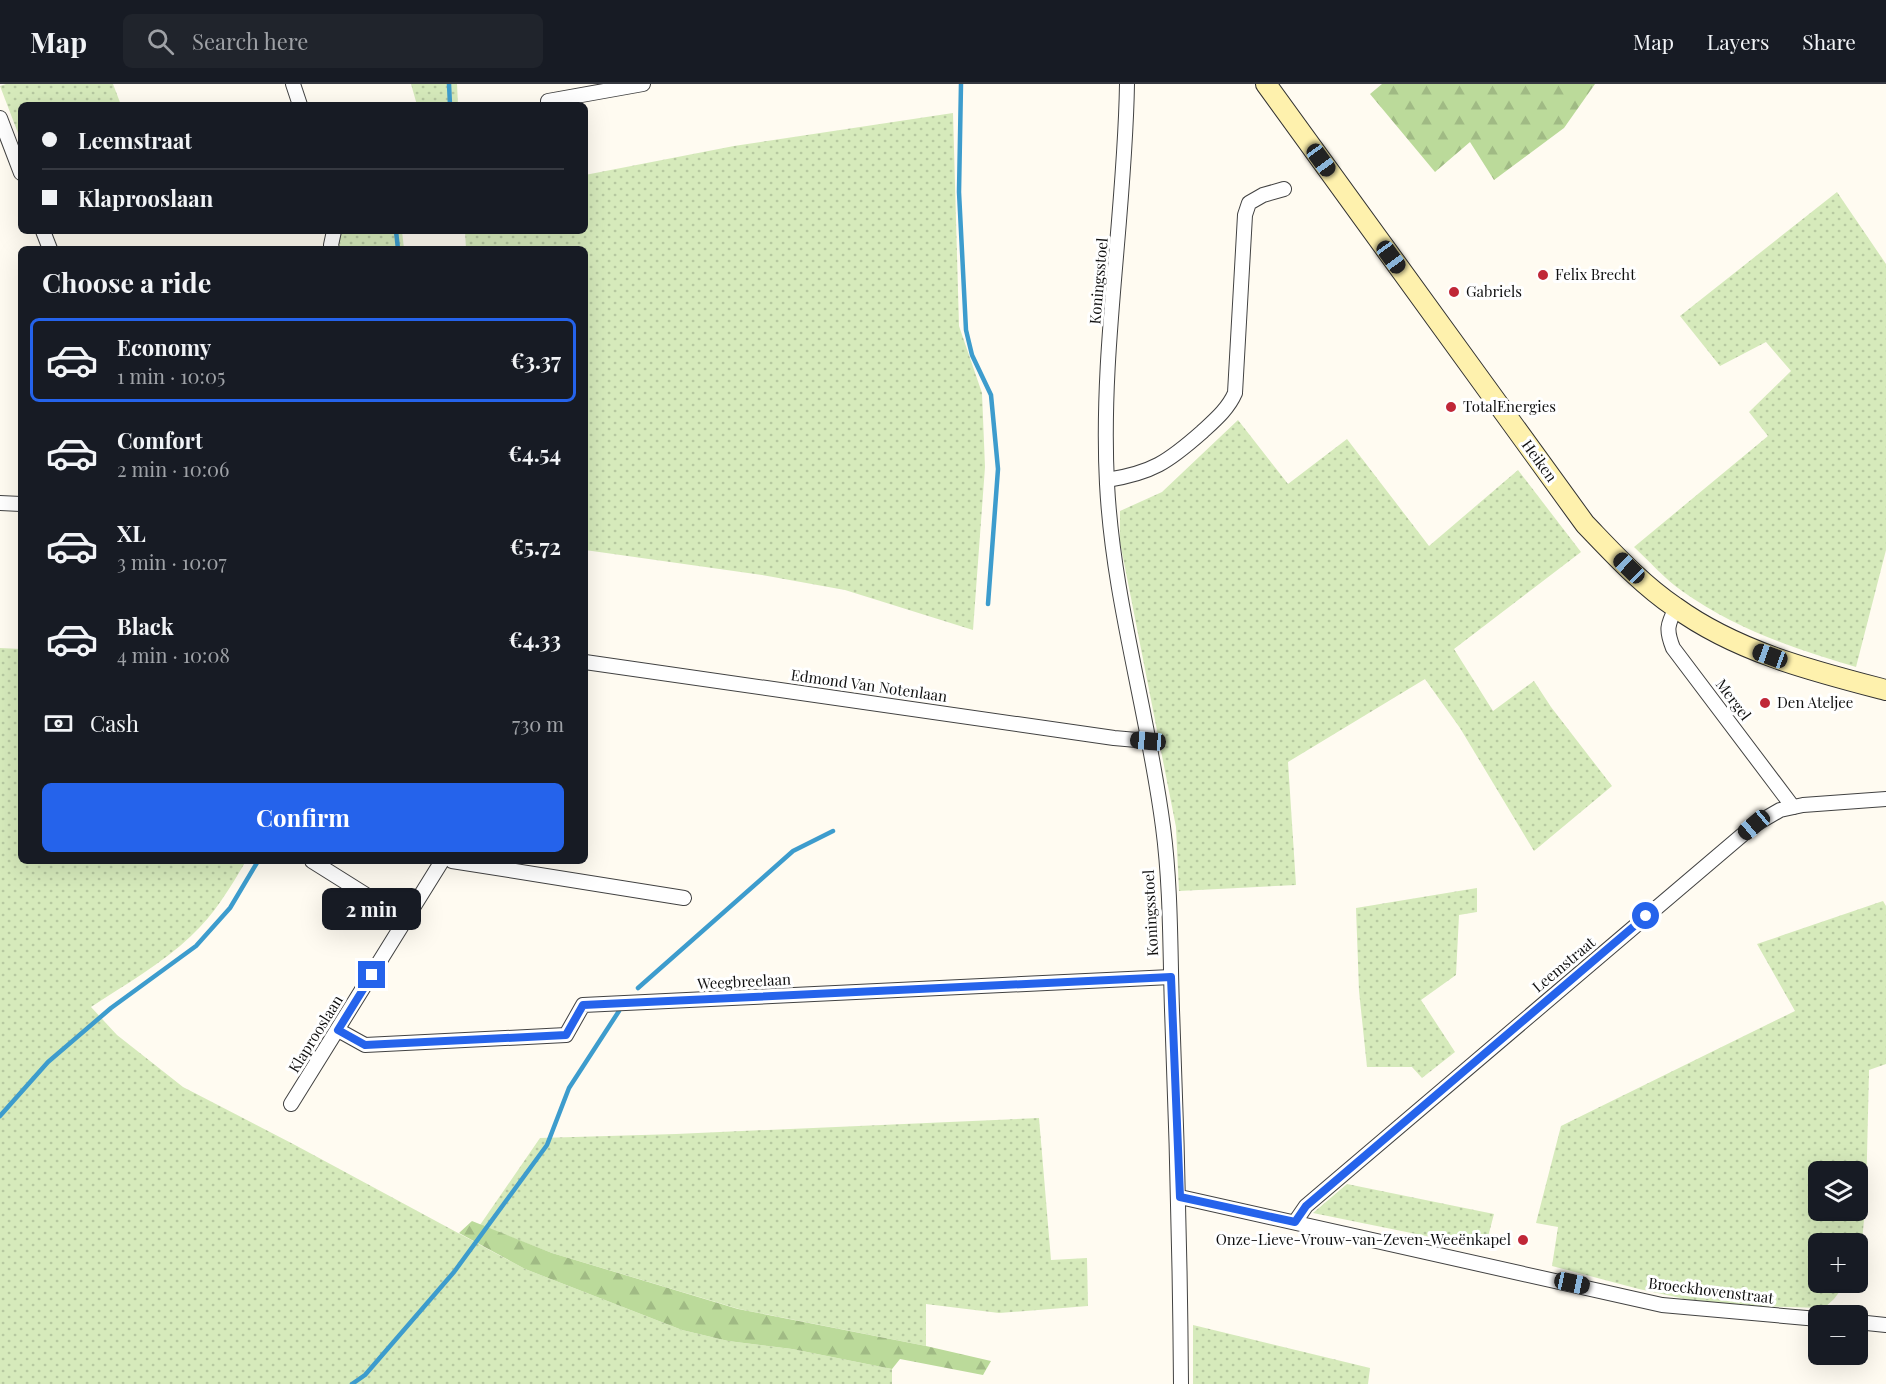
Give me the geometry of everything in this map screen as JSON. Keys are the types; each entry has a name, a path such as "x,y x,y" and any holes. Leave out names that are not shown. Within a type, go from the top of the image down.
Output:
{"main road":[{"name":"Heiken","path":"1266,84 1585,524 1645,583 1676,608 1750,648 1810,669 1886,690"}],"street":[{"path":"293,84 299,102"},
{"path":"548,101 643,84"},
{"name":"Koningsstoel","path":"1127,84 1124,176 1109,363 1107,480 1111,538 1119,590 1163,828 1180,1197 1181,1384"},
{"path":"0,118 18,165"},
{"path":"1107,480 1135,476 1174,456 1230,403 1235,393 1245,215 1249,203 1263,195 1284,189"},
{"path":"0,503 18,504"},
{"name":"Mergel","path":"1676,608 1667,633 1673,648 1793,807"},
{"name":"Edmond Van Notenlaan","path":"588,662 1148,741"},
{"name":"Leemstraat","path":"1295,1222 1306,1206 1754,825 1780,810 1793,807 1886,799"},
{"path":"317,864 406,920"},
{"name":"Klaprooslaan","path":"291,1104 440,864"},
{"path":"471,864 684,898"},
{"name":"Weegbreelaan","path":"338,1030 365,1045 566,1035 583,1005 1171,977"},
{"name":"Broeckhovenstraat","path":"1180,1197 1662,1305 1808,1318"},
{"path":"1868,1323 1886,1324"}],"green space":[{"path":"6,84 113,84 120,102 18,102 18,133 0,86"},
{"path":"411,84 457,84 458,102 416,102"},
{"path":"1382,84 1595,84 1564,128 1494,180 1470,142 1435,172 1370,94"},
{"path":"953,113 959,326 982,393 985,467 973,630 845,590 762,575 588,550 588,246 466,246 465,234 588,234 588,174 734,146"},
{"path":"1837,192 1886,264 1886,550 1856,667 1788,645 1723,616 1676,586 1634,547 1768,436 1749,412 1791,371 1766,342 1720,366 1680,316"},
{"path":"340,234 402,234 404,246 338,246"},
{"path":"1238,420 1288,484 1347,439 1429,546 1518,470 1581,552 1454,649 1493,711 1534,681 1551,707 1612,786 1534,851 1460,728 1425,679 1288,762 1296,885 1179,891 1176,827 1120,542 1120,511 1162,492"},
{"path":"0,648 18,649 18,864 244,864 214,910 191,936 155,965 91,1007 117,1035 183,1087 525,1269 682,1330 728,1341 792,1349 892,1369 892,1384 0,1384"},
{"path":"1477,888 1477,912 1459,915 1456,975 1421,1000 1455,1052 1422,1078 1412,1067 1367,1067 1359,991 1356,908"},
{"path":"1883,901 1886,906 1886,1064 1869,1070 1867,1161 1808,1161 1808,1221 1864,1221 1863,1233 1808,1233 1808,1293 1838,1293 1834,1299 1827,1305 1808,1305 1808,1308 1713,1305 1639,1289 1552,1266 1558,1227 1536,1223 1561,1126 1795,1011 1757,944"},
{"path":"1039,1118 1051,1260 1087,1258 1088,1306 999,1313 926,1304 926,1346 739,1309 552,1253 480,1225 540,1138"},
{"path":"1347,1184 1494,1214 1485,1248 1313,1213"},
{"path":"472,1221 552,1253 738,1309 991,1361 983,1375 900,1359 892,1369 792,1349 728,1341 682,1330 525,1269 459,1233"},
{"path":"1193,1325 1370,1368 1368,1384 1193,1384"}],"waterway":[{"path":"449,84 450,102"},
{"path":"961,84 959,192 966,330 972,355 991,395 998,469 988,604"},
{"path":"396,234 398,246"},
{"path":"638,988 793,851 833,831"},
{"path":"0,1116 48,1062 111,1008 196,946 230,908 256,864"},
{"path":"352,1384 365,1375 454,1272 547,1145 569,1088 619,1011"}],"place":[{"name":"Felix Brecht","path":"1543,275"},
{"name":"Gabriels","path":"1454,292"},
{"name":"TotalEnergies","path":"1451,407"},
{"name":"Den Ateljee","path":"1765,703"},
{"name":"Onze-Lieve-Vrouw-van-Zeven-Weeënkapel","path":"1523,1240"}],"route":[{"path":"372,975 338,1030 365,1045 566,1035 583,1005 1171,977 1180,1197 1295,1222 1306,1206 1646,916"}]}
